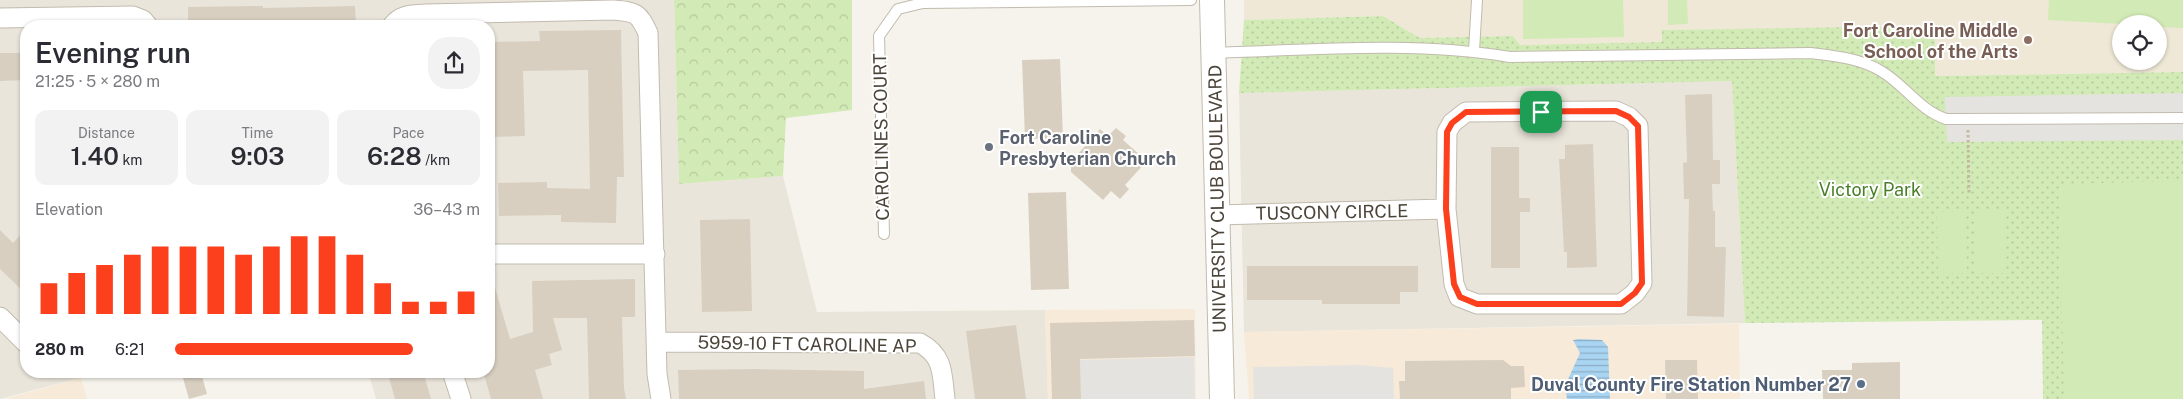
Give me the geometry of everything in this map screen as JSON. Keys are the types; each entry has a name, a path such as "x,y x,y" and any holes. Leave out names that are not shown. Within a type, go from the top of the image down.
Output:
{"street":[{"name":"UNIVERSITY CLUB BOULEVARD","path":"1212,0 1222,399"},
{"path":"397,20 407,15 425,14 613,10 632,12 640,16 648,34 656,254 658,374 661,399"},
{"path":"0,18 132,16 143,20"},
{"path":"1616,111 1629,117 1638,126 1642,283 1635,293 1621,304 1477,304 1460,297 1454,284 1446,209 1447,132 1452,123 1466,112 1616,111"},
{"name":"TUSCONY CIRCLE","path":"1217,215 1446,209"},
{"path":"495,254 656,254"},
{"path":"0,317 20,337"},
{"name":"5959-10 FT CAROLINE AP","path":"658,342 920,343 933,350 941,364 945,399"},
{"path":"454,378 461,399"}],"lane":[{"name":"CAROLINES COURT","path":"884,234 879,36 898,9 923,3 1191,0"},
{"path":"1474,51 1477,0"},
{"path":"1214,53 1366,48 1474,51 1510,57 1810,53 1863,62 1882,71 1924,108 1946,119 2183,118"}],"path":[{"path":"1967,119 1969,195"}],"shaded area":[{"path":"0,0 674,0 679,184 783,176 817,312 1045,310 1048,399 376,399 370,378 495,378 495,20 20,20 20,378 80,378 0,399"},
{"name":"Fort Caroline Middle School of the Arts","path":"1244,0 2183,0 2183,72 1935,76 1935,27 1663,30 1662,42 1520,45 1513,36 1420,38 1383,16 1244,20"},
{"path":"1732,81 1745,323 1244,332 1239,93"},
{"path":"2183,93 2183,140 1947,142 1945,97"},
{"path":"1195,309 1196,399 1048,399 1045,310"},
{"path":"1739,324 1740,399 1249,399 1244,332"},
{"path":"1194,357 1195,399 1081,399 1080,360"},
{"path":"1359,365 1393,368 1394,399 1254,399 1253,367"},
{"path":"81,378 87,399 4,399"}],"green space":[{"path":"674,0 852,0 852,110 786,118 783,176 679,184"},
{"path":"1523,0 1623,0 1624,37 1523,39"},
{"path":"1668,0 1687,0 1688,24 1668,25"},
{"path":"2049,0 2183,0 2183,28 2167,27 2167,15 2112,15 2112,24 2048,20"},
{"name":"Victory Park","path":"1383,16 1420,38 1513,36 1520,45 1662,42 1662,30 1935,26 1935,76 2183,72 2183,399 2043,399 2042,320 1745,323 1732,81 1239,93 1244,20"},
{"path":"2183,181 2183,399 2064,399 2059,184"},
{"path":"1966,211 1967,273 1938,274 1937,212"},
{"path":"1975,211 2004,211 2005,273 1976,273"}],"water":[{"path":"1573,340 1602,340 1608,347 1610,399 1567,399 1565,386 1580,353"}],"building":[{"path":"355,6 356,20 188,20 188,7"},
{"path":"621,30 624,177 617,177 616,223 561,222 561,215 499,216 498,183 547,182 547,188 590,189 588,70 523,71 525,136 495,137 495,42 540,41 539,31"},
{"path":"0,53 20,53 20,80 0,81"},
{"path":"1060,59 1063,138 1025,139 1022,60"},
{"path":"1712,94 1713,160 1720,160 1720,184 1712,184 1713,211 1715,211 1715,247 1726,247 1724,317 1687,316 1689,199 1684,199 1683,163 1687,162 1685,95"},
{"path":"1116,128 1126,136 1123,140 1147,161 1125,185 1129,189 1120,199 1111,191 1103,200 1071,172 1071,162 1100,129 1108,136"},
{"path":"1593,144 1597,267 1567,268 1567,252 1564,252 1559,159 1565,159 1565,145"},
{"path":"1491,147 1519,147 1519,198 1530,198 1530,212 1520,212 1520,268 1491,268"},
{"path":"1066,192 1069,289 1031,290 1028,193"},
{"path":"750,219 752,311 702,312 700,220"},
{"path":"0,230 13,243 20,235 20,288 0,269"},
{"path":"1247,266 1418,266 1418,292 1400,292 1400,304 1322,304 1322,300 1247,300"},
{"path":"635,279 635,317 622,317 626,399 589,399 587,318 553,318 562,350 549,354 552,365 535,370 543,399 491,399 485,378 495,378 495,287 510,339 533,332 532,281"},
{"path":"1194,320 1195,356 1080,359 1081,399 1052,399 1050,323"},
{"path":"1016,325 1026,399 975,399 966,331"},
{"path":"1503,360 1511,366 1524,366 1525,387 1511,388 1511,399 1400,399 1399,381 1405,381 1405,361"},
{"path":"1665,360 1697,360 1698,399 1666,399"},
{"name":"Duval County Fire Station Number 27","path":"1900,362 1900,399 1823,399 1822,370 1852,370 1852,363"},
{"path":"678,370 864,371 864,389 924,381 926,399 679,399"},
{"path":"183,378 202,378 207,394 189,399"},
{"path":"389,378 425,378 431,399 395,399"}],"place":[{"name":"Fort Caroline Middle School of the Arts","path":"2028,40"},
{"name":"Fort Caroline Presbyterian Church","path":"989,147"},
{"name":"Duval County Fire Station Number 27","path":"1861,384"}],"route":[{"path":"1616,111 1629,117 1638,126 1642,283 1635,293 1621,304 1477,304 1460,297 1454,284 1446,209 1447,132 1452,123 1466,112 1541,112 1616,111"}]}
